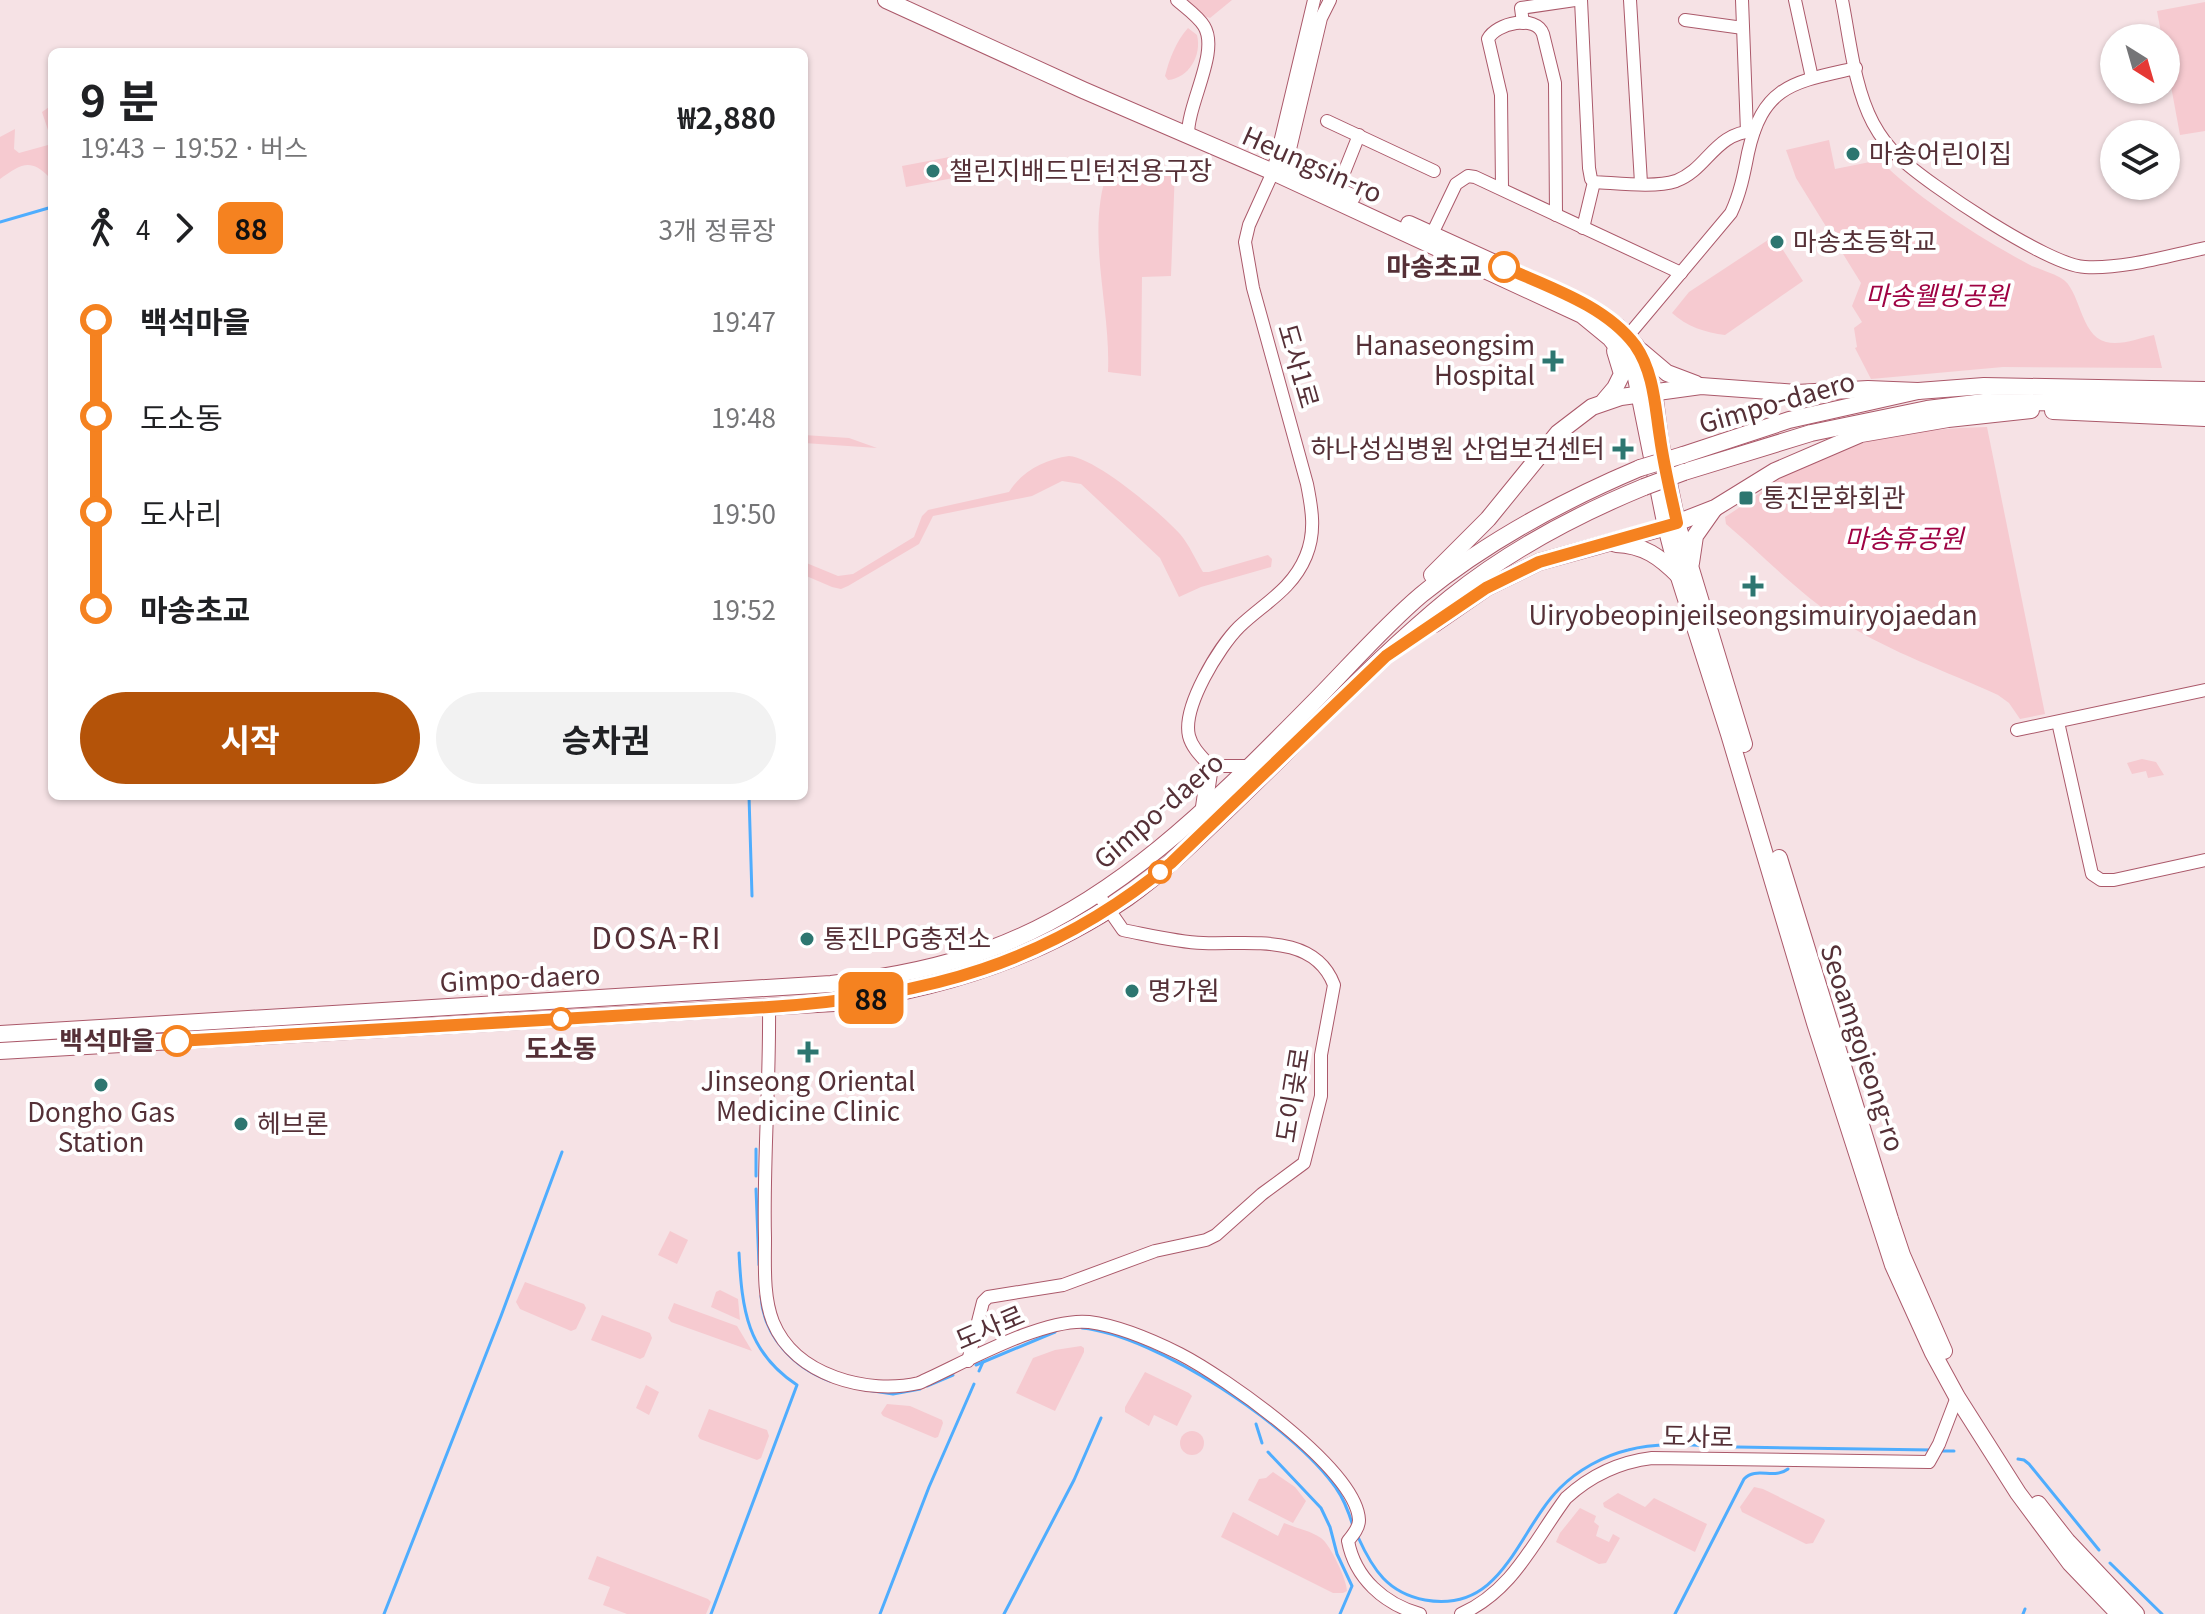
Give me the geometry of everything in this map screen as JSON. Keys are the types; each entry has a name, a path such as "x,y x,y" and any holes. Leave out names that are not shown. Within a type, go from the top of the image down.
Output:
{"main road":[{"name":"Heungsin-ro","path":"886,0 1188,131 1337,190 1578,301 1606,318 1624,340 1648,393 1654,440"},
{"name":"Heungsin-ro","path":"912,0 1188,131"},
{"name":"Heungsin-ro","path":"1278,166 1582,315 1624,340 1632,366 1648,393"},
{"path":"1602,404 1622,374 1619,360 1624,340 1667,373 1701,386"},
{"path":"1984,394 2038,378 2205,380"},
{"path":"1371,645 1406,598 1488,519 1558,433 1583,413 1602,404 1621,397 1701,386 1797,393 1868,389 1918,391"},
{"name":"Gimpo-daero","path":"0,1051 769,1007 870,998 950,981 1032,951 1109,909 1171,863 1451,597 1516,551 1605,503 1684,472 1811,433 1984,394 2205,390"},
{"name":"Gimpo-daero","path":"0,1034 854,981 930,967 993,948 1029,933 1098,894 1151,856 1204,809 1420,596 1530,520 1591,489 1640,468 1789,420 1918,391 2205,403"},
{"path":"1984,394 2031,410"},
{"path":"1386,656 1486,588 1539,562 1671,525 1715,508 1775,471 1861,434 1948,419 2031,410 2205,418"},
{"name":"Seoamgojeong-ro","path":"1654,440 1671,525 1815,1023 1856,1144 1876,1218 1909,1305 1957,1397 2018,1493 2070,1563 2119,1614"},
{"path":"1603,544 1645,548 1685,575 1695,536 1715,508"},
{"name":"Seoamgojeong-ro","path":"1685,575 1890,1219 1916,1288 1963,1389 2023,1484 2067,1541 2136,1614"},
{"path":"1204,809 1210,766"}],"street":[{"path":"1177,0 1203,24 1210,39 1188,131"},
{"path":"1278,166 1314,0"},
{"path":"1278,166 1321,18 1330,0"},
{"path":"1523,23 1521,8 1575,0"},
{"path":"1581,0 1589,168 1594,182 1583,228"},
{"path":"1630,0 1641,183"},
{"path":"1624,340 1731,213 1739,195 1750,131 1742,0"},
{"path":"1795,0 1812,78"},
{"path":"1842,0 1856,68 1873,124 1900,158 1988,220 2054,260 2085,267 2107,266 2205,248"},
{"path":"1685,20 1743,28"},
{"path":"1502,188 1501,95 1488,39 1495,29 1534,23 1540,27 1555,83 1556,215"},
{"path":"1594,182 1664,184 1685,177 1718,145 1730,137 1750,131 1772,99 1790,86 1856,68"},
{"path":"1327,121 1434,171"},
{"path":"1337,190 1359,135"},
{"name":"도사1로","path":"1210,766 1196,750 1188,732 1196,695 1230,637 1295,578 1306,557 1313,530 1307,484 1245,250 1249,225 1278,166"},
{"path":"1432,234 1461,178 1475,177 1681,273"},
{"path":"2017,730 2205,690"},
{"path":"2058,722 2092,874 2101,880 2114,880 2205,860"},
{"path":"1210,766 1247,766"},
{"name":"도이곶로","path":"968,1361 983,1302 988,1297 1063,1285 1155,1251 1206,1240 1304,1163 1321,1096 1321,1055 1334,985 1331,975 1307,952 1296,948 1264,943 1191,942 1123,930 1098,894"},
{"name":"도사로","path":"769,1007 763,1181 768,1300 776,1329 806,1363 862,1384 899,1388 919,1383 1034,1332 1072,1322 1090,1322 1118,1329 1182,1356 1254,1402 1319,1457 1337,1477 1356,1511 1358,1524 1348,1541 1359,1570 1379,1594 1396,1605 1420,1614"},
{"name":"도사로","path":"1461,1614 1479,1605 1505,1584 1566,1498 1606,1470 1652,1458 1929,1462 1957,1397"}],"green space":[{"path":"1185,0 1232,0 1210,18 1201,15"},
{"path":"2205,2 2205,131 2180,135 2180,120 2177,120 2174,104 2180,104 2180,24 2159,24 2157,11"},
{"path":"1188,28 1197,35 1196,58 1182,75 1168,80 1165,76 1171,57"},
{"path":"48,108 48,130 42,112"},
{"path":"15,129 14,149 19,153 48,145 48,176 36,167 25,165 0,179 0,137"},
{"name":"마송웰빙공원","path":"1829,140 1835,169 1880,160 1912,189 1973,232 2032,266 2061,278 2073,292 2085,322 2097,338 2117,343 2154,335 2162,368 2003,367 1871,379 1855,348 1854,328 1862,322 1852,306 1861,283 1796,178 1786,150"},
{"name":"챌린지배드민턴전용구장","path":"960,155 964,176 906,187 902,166"},
{"path":"1175,169 1171,276 1142,277 1141,376 1108,372 1099,219 1108,170"},
{"path":"1774,236 1803,281 1725,335 1697,328 1672,313 1689,292"},
{"name":"마송휴공원","path":"1987,427 2045,714 2020,719 2009,703 1998,695 1919,661 1843,622 1797,588 1726,524 1725,517 1786,475 1835,452 1908,433"},
{"path":"808,435 849,438 877,448 808,443"},
{"path":"1069,456 1081,459 1128,488 1184,539 1203,572 1268,555 1272,559 1271,567 1201,587 1179,597 1160,558 1081,484 1062,481 1032,496 933,516 919,544 841,589 808,577 808,564 838,576 853,574 914,537 922,516 928,510 1009,492 1020,478 1051,460"},
{"path":"2142,759 2156,762 2164,775 2148,778 2146,771 2132,774 2127,763"},
{"path":"670,1231 688,1240 677,1264 658,1255"},
{"path":"525,1282 584,1304 586,1308 576,1329 571,1331 520,1309 516,1302"},
{"path":"720,1290 738,1299 740,1320 711,1307 716,1292"},
{"path":"674,1303 737,1326 752,1351 671,1322 668,1318"},
{"path":"602,1315 650,1333 652,1338 644,1357 640,1359 591,1340"},
{"path":"1081,1346 1084,1352 1055,1411 1016,1393 1033,1358 1055,1350"},
{"path":"1145,1372 1192,1396 1177,1426 1154,1415 1149,1426 1125,1412"},
{"path":"646,1385 659,1392 649,1415 636,1408"},
{"path":"887,1404 910,1406 942,1420 938,1437 883,1416 881,1413"},
{"path":"709,1409 767,1430 769,1436 761,1458 757,1460 700,1439 698,1436"},
{"path":"1192,1431 1201,1434 1204,1443 1201,1452 1192,1455 1183,1452 1180,1443 1183,1434"},
{"path":"1273,1472 1295,1487 1306,1501 1293,1523 1248,1500 1259,1479"},
{"path":"1754,1487 1824,1519 1813,1543 1806,1544 1742,1512 1740,1507"},
{"path":"1618,1493 1645,1507 1654,1498 1707,1524 1695,1552 1604,1507 1603,1503"},
{"path":"1580,1508 1596,1516 1594,1522 1599,1526 1596,1536 1609,1542 1613,1534 1620,1538 1606,1563 1599,1564 1556,1542"},
{"path":"1233,1512 1278,1536 1284,1523 1321,1538 1337,1563 1347,1591 1333,1593 1221,1537"},
{"path":"597,1556 708,1599 711,1602 706,1614 627,1614 603,1605 610,1587 588,1579"}],"waterway":[{"path":"0,222 48,208"},
{"path":"749,800 752,896"},
{"path":"756,1149 756,1176"},
{"path":"384,1614 562,1152"},
{"path":"756,1189 759,1265"},
{"path":"711,1614 797,1385 780,1372 757,1344 745,1311 739,1253"},
{"path":"761,1296 768,1324 783,1349 804,1368 830,1381"},
{"path":"1082,1328 1112,1334 1147,1347 1221,1388 1256,1412 1316,1464 1339,1492 1353,1526"},
{"path":"976,1365 1055,1332"},
{"path":"979,1371 983,1362"},
{"path":"927,1386 953,1375"},
{"path":"880,1614 929,1487 974,1384"},
{"path":"860,1389 893,1394 920,1389"},
{"path":"1004,1614 1074,1480 1101,1418"},
{"path":"1256,1424 1262,1443"},
{"path":"1358,1537 1376,1570 1391,1586 1412,1597 1451,1601 1473,1594 1491,1582 1560,1488 1591,1464 1609,1456 1641,1447 1668,1445 1932,1450"},
{"path":"1941,1451 1954,1451"},
{"path":"1268,1452 1321,1508 1330,1527 1337,1554 1352,1586 1340,1614"},
{"path":"2018,1459 2029,1464 2099,1550"},
{"path":"1675,1614 1744,1479 1749,1475 1788,1469"},
{"path":"2110,1563 2162,1614"},
{"path":"2023,1614 2025,1609"}],"bus line":[{"name":"88","path":"177,1041 834,1003 893,994 959,978 1032,951 1095,918 1171,863 1386,656 1486,588 1539,562 1677,523 1654,392 1636,346 1617,326 1578,301 1504,267"}],"place":[{"name":"마송어린이집","path":"1853,154"},
{"name":"챌린지배드민턴전용구장","path":"933,171"},
{"name":"마송초등학교","path":"1777,242"},
{"name":"마송초교","path":"1504,267"},
{"name":"Hanaseongsim Hospital","path":"1553,361"},
{"name":"하나성심병원 산업보건센터","path":"1623,449"},
{"name":"통진문화회관","path":"1746,498"},
{"name":"Uiryobeopinjeilseongsimuiryojaedan","path":"1753,586"},
{"name":"통진LPG충전소","path":"807,939"},
{"name":"명가원","path":"1132,991"},
{"name":"도소동","path":"561,1019"},
{"name":"백석마을","path":"177,1041"},
{"name":"Jinseong Oriental Medicine Clinic","path":"808,1052"},
{"name":"Dongho Gas Station","path":"101,1085"},
{"name":"헤브론","path":"241,1124"}],"district":[{"name":"DOSA-RI","path":"657,939"}]}
